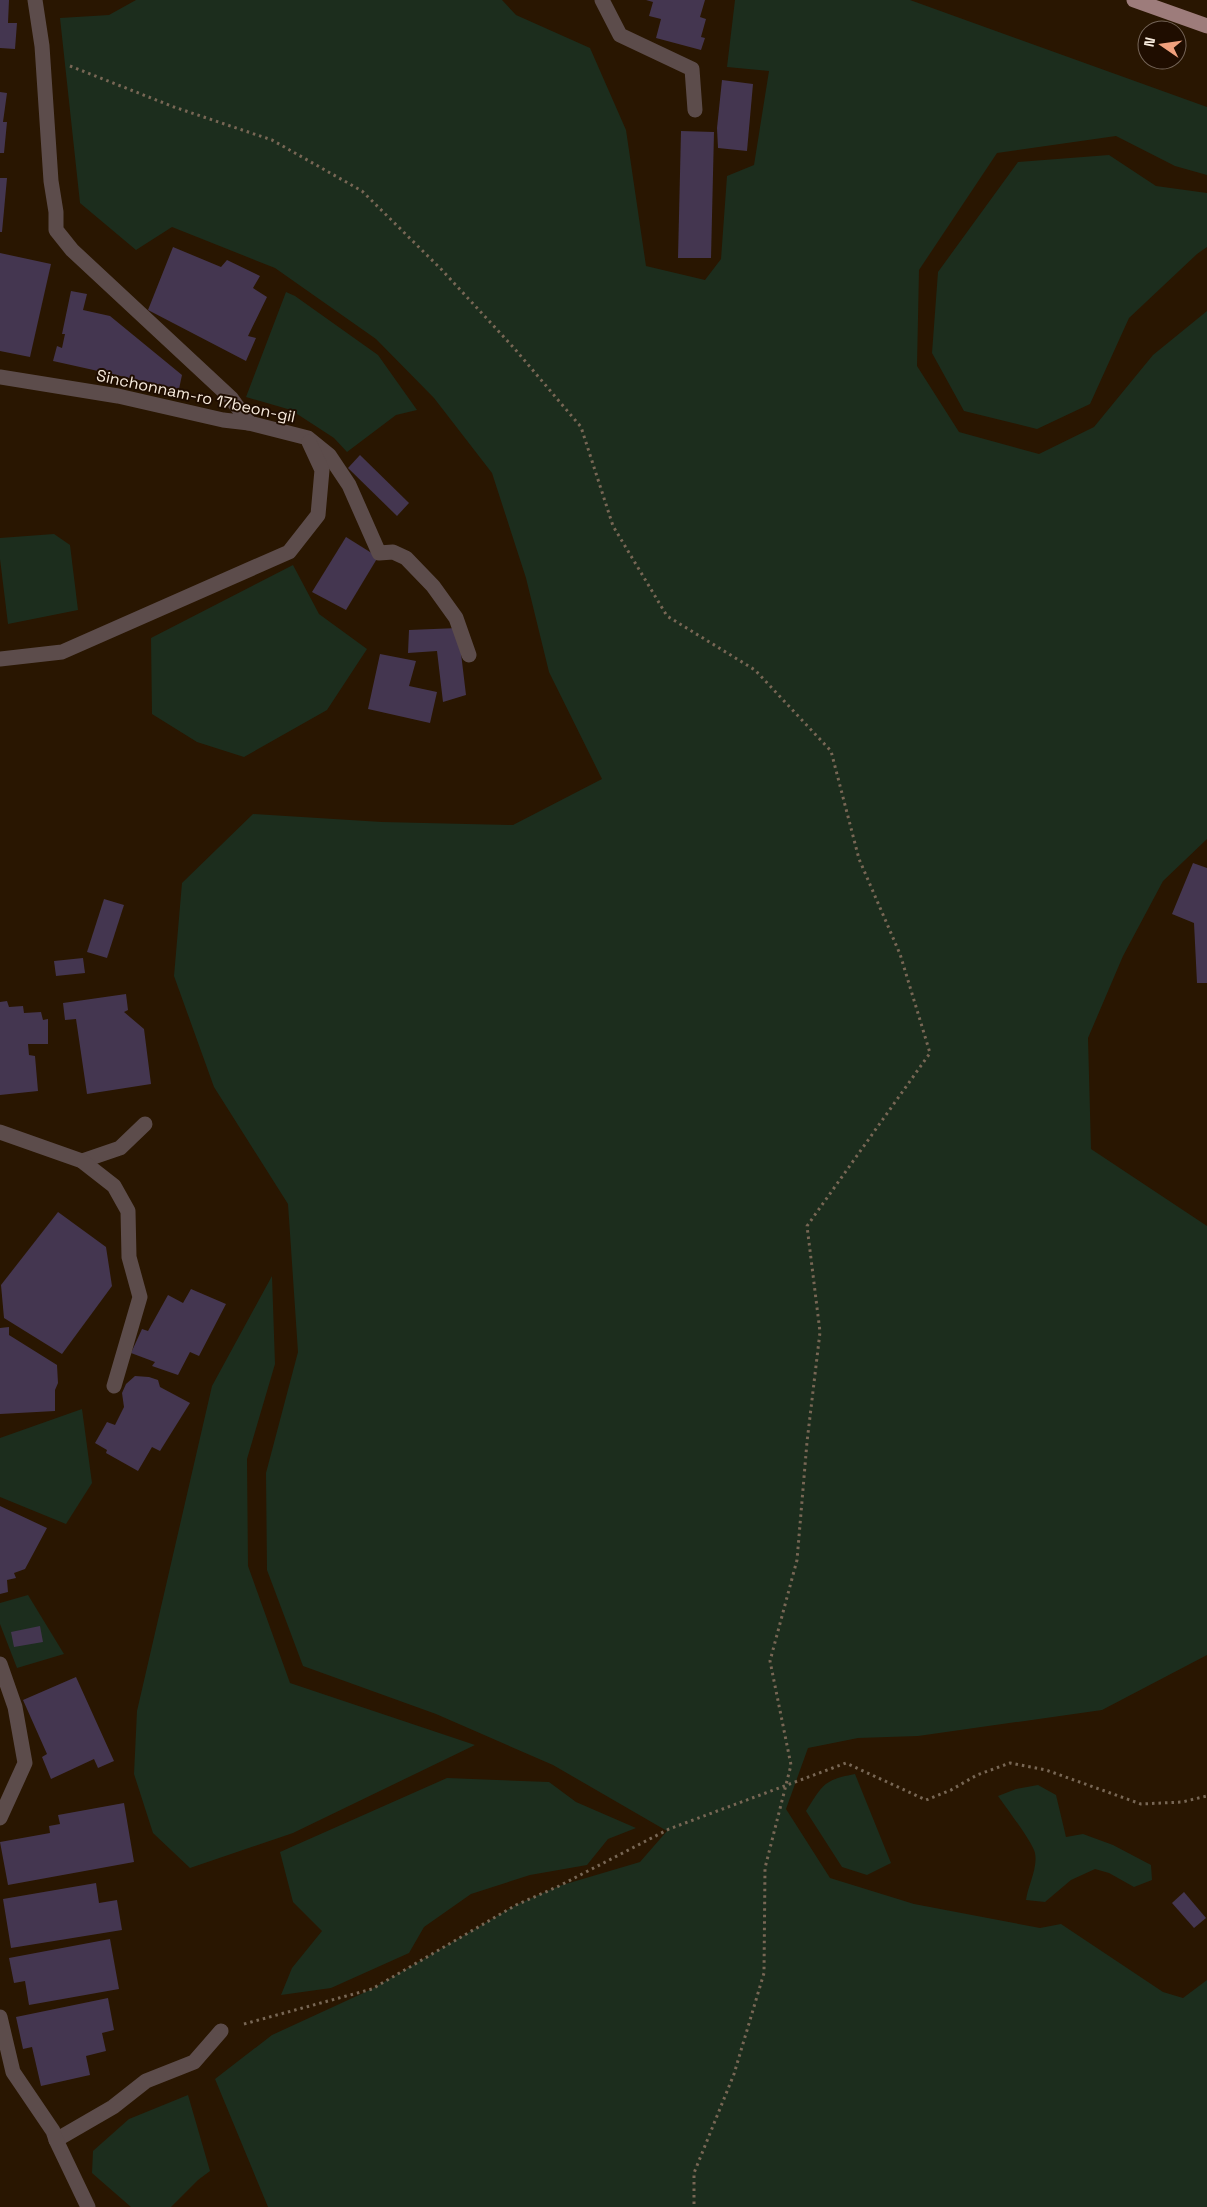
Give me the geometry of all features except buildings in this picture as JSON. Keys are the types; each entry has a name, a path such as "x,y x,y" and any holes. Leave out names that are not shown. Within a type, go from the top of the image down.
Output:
{"main road":[{"path":"1134,0 1207,26"}],"street":[{"path":"35,0 42,46 50,181 56,212 56,230 72,250 231,398 248,423"},
{"path":"602,0 620,34 692,69 695,110"},
{"name":"Sinchonnam-ro 17beon-gil","path":"0,377 118,396 223,420 248,423 308,438 329,455 349,485 379,553 393,552 406,558 433,586 456,618 469,654"},
{"path":"0,660 62,652 289,552 318,515 322,470 308,438"},
{"path":"82,1161 120,1148 145,1124"},
{"path":"0,1132 82,1161 114,1186 128,1211 129,1257 140,1297 114,1386"},
{"path":"0,1664 15,1707 25,1763 0,1818"},
{"path":"0,2017 13,2072 54,2132 88,2207"},
{"path":"56,2140 113,2107 146,2080 194,2062 221,2031"}],"path":[{"path":"67,60 72,68 174,107 272,140 362,191 441,269 508,341 581,427 613,526 667,616 755,670 831,751 859,859 900,954 930,1053 807,1226 820,1332 807,1442 797,1560 770,1661 791,1765 765,1868 764,1972 734,2074 694,2173 694,2207"},
{"path":"221,2031 372,1989 516,1905 559,1886 669,1829 846,1762 926,1800 951,1790 976,1775 1010,1763 1046,1770 1141,1804 1182,1802 1207,1796"}],"green space":[{"path":"136,0 502,0 516,15 590,48 626,130 646,266 705,280 721,259 727,176 754,165 769,71 727,67 735,0 910,0 1207,107 1207,175 1175,166 1116,136 997,153 919,270 917,366 959,432 1039,454 1094,427 1153,355 1207,311 1207,839 1163,881 1123,956 1088,1038 1091,1149 1207,1226 1207,1655 1102,1710 918,1736 858,1738 808,1748 786,1809 830,1878 914,1904 1040,1928 1061,1924 1163,1992 1183,1998 1207,1980 1207,2207 268,2207 215,2079 272,2035 372,1989 516,1905 559,1886 640,1862 667,1831 553,1765 436,1714 303,1666 267,1570 266,1473 298,1352 288,1204 214,1087 174,976 182,883 253,814 382,822 513,825 602,779 549,672 526,578 492,473 434,398 376,339 275,268 172,227 136,250 80,203 60,18 109,15"},
{"path":"1109,155 1156,186 1207,193 1207,247 1197,254 1129,318 1090,404 1037,429 964,411 932,353 938,272 1018,162"},
{"path":"286,292 295,296 378,355 417,410 396,415 347,452 334,438 291,410 246,397"},
{"path":"54,534 70,545 78,610 8,624 0,559 0,538"},
{"path":"293,565 319,614 367,649 327,710 244,757 197,742 152,714 151,638"},
{"path":"272,1276 275,1364 247,1459 248,1566 290,1683 475,1745 293,1833 190,1868 153,1833 134,1774 137,1711 212,1386"},
{"path":"82,1409 92,1483 66,1524 0,1497 0,1438"},
{"path":"28,1595 64,1654 17,1668 0,1624 0,1603"},
{"path":"855,1774 891,1863 867,1875 842,1867 806,1811 816,1795 830,1781"},
{"path":"447,1778 549,1782 576,1802 636,1828 608,1839 587,1865 530,1875 471,1894 424,1927 409,1953 331,1988 281,1995 292,1968 322,1931 293,1902 280,1852"},
{"path":"1038,1785 1056,1795 1066,1837 1083,1834 1113,1845 1151,1865 1152,1880 1134,1887 1109,1873 1095,1869 1071,1880 1045,1902 1026,1900 1034,1871 1035,1853 1024,1833 998,1796 1016,1789"},
{"path":"188,2095 210,2171 198,2180 171,2207 131,2207 92,2173 93,2151 129,2119"}]}
